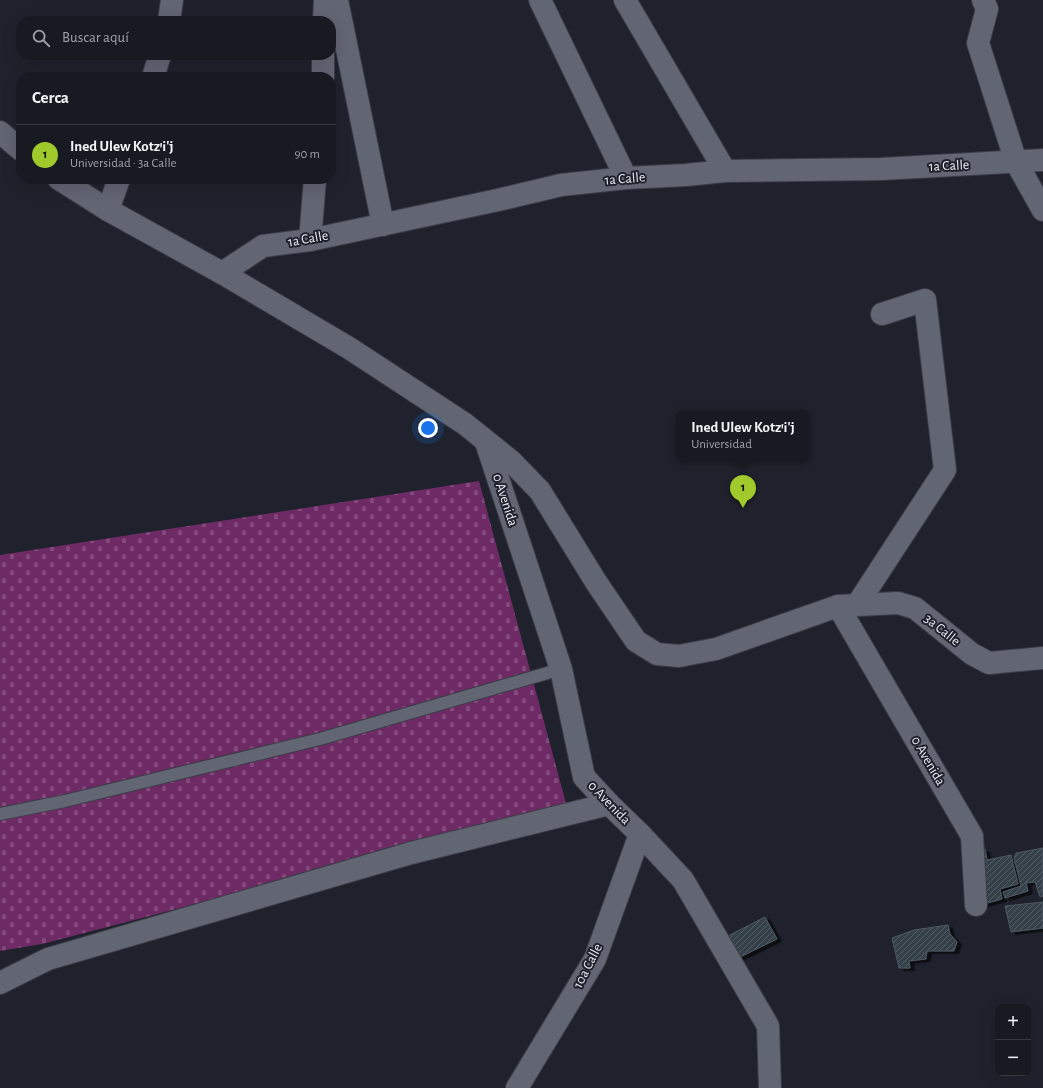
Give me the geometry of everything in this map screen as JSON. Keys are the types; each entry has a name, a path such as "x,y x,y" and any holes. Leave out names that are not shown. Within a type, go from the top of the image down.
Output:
{"street":[{"path":"170,16 172,0"},
{"path":"324,16 325,0"},
{"path":"337,0 384,224"},
{"path":"540,0 626,178"},
{"path":"624,0 725,171"},
{"path":"983,0 987,9 978,43 1016,162 1043,210"},
{"path":"155,72 158,60"},
{"path":"323,60 323,72"},
{"path":"0,132 16,146"},
{"name":"1a Calle","path":"222,273 263,246 310,240 498,200 560,185 626,178 686,175 725,171 881,170 1043,160"},
{"path":"68,184 108,210 222,273 348,348 465,424 486,442"},
{"path":"108,210 117,184"},
{"path":"310,240 315,184"},
{"path":"847,606 945,470 925,300 882,314"},
{"name":"3a Calle","path":"486,442 511,461 540,491 596,582 636,641 657,654 680,656 716,649 847,606 898,603 915,608 972,654 989,663 1043,658"},
{"name":"0 Avenida","path":"486,442 561,669 584,776 682,880 768,1026 770,1088"},
{"name":"0 Avenida","path":"847,606 972,836 976,905"},
{"path":"0,984 48,959 411,853 609,804"},
{"name":"10a Calle","path":"517,1088 595,959 640,834"}],"lane":[{"path":"0,814 66,801 320,739 561,669"}],"green space":[{"path":"479,481 567,807 42,944 0,951 0,555"}],"building":[{"path":"1043,848 1043,896 1040,897 1035,882 1026,883 1028,891 1005,898 1003,892 1021,886 1014,858 1016,853"},
{"path":"985,849 987,860 1011,855 1018,884 1000,889 1002,899 980,905 977,851"},
{"path":"1043,902 1043,928 1011,932 1005,906"},
{"path":"765,917 777,939 738,958 726,937"},
{"path":"948,925 950,934 957,942 954,951 927,951 926,959 909,961 910,968 899,968 892,938 914,930"}],"place":[{"name":"Ined Ulew Kotz'i'j","path":"743,508"}]}
